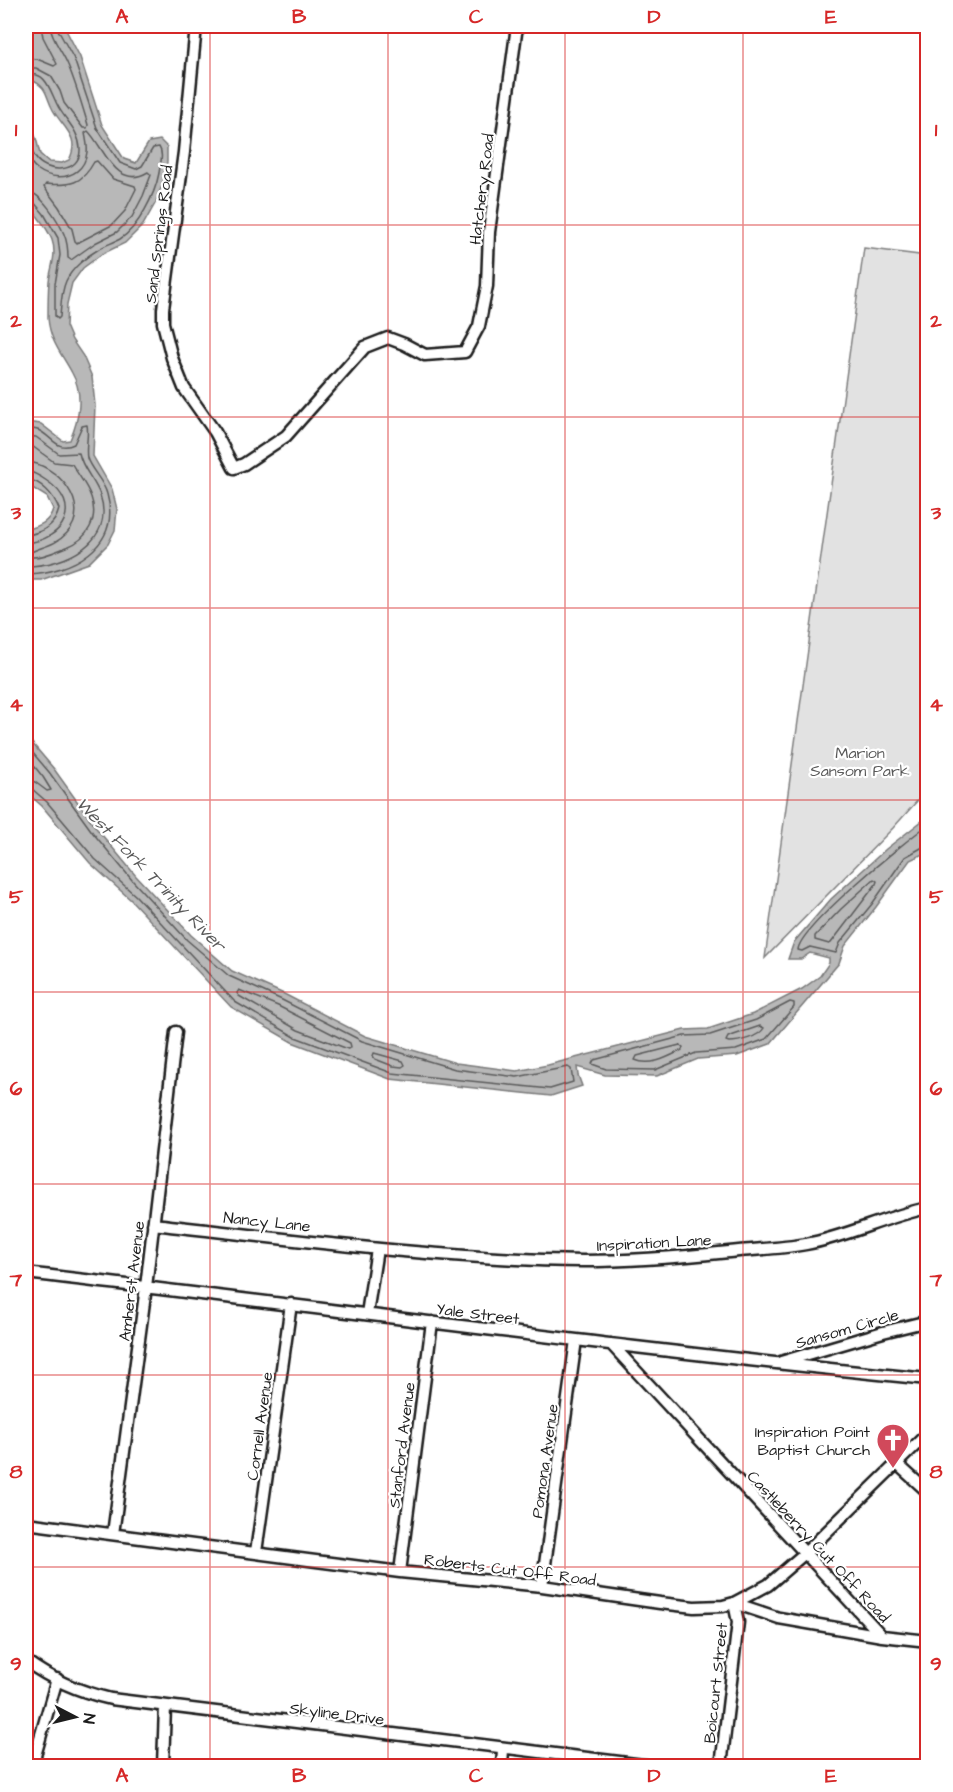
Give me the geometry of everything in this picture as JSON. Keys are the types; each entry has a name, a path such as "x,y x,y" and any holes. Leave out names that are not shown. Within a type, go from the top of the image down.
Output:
{"street":[{"name":"Sand Springs Road","path":"196,26 184,152 163,323 171,358 184,388 215,432 234,468 244,464 286,436 365,346 388,338 424,355 465,352"},
{"name":"Hatchery Road","path":"465,352 479,326 487,285 489,232 517,26"},
{"name":"Amherst Avenue","path":"113,1534 146,1287 176,1032"},
{"name":"Inspiration Lane","path":"377,1249 584,1261 630,1260 813,1243 907,1212 927,1208"},
{"name":"Nancy Lane","path":"153,1224 377,1249"},
{"path":"367,1314 377,1249"},
{"name":"Yale Street","path":"26,1273 775,1364 927,1379"},
{"name":"Cornell Avenue","path":"256,1552 291,1304"},
{"name":"Sansom Circle","path":"775,1364 927,1321"},
{"name":"Stanford Avenue","path":"400,1572 432,1322"},
{"name":"Pomona Avenue","path":"542,1586 576,1340"},
{"name":"Castleberry Cut Off Road","path":"611,1344 882,1636"},
{"name":"Roberts Cut Off Road","path":"26,1523 400,1572 542,1586 694,1607 723,1606 734,1603 768,1585 805,1553 927,1432"},
{"path":"896,1463 927,1492"},
{"path":"734,1603 779,1618 882,1636 927,1641"},
{"name":"Boicourt Street","path":"721,1767 738,1622 734,1603"},
{"name":"Skyline Drive","path":"26,1661 90,1694 111,1699 652,1767"},
{"path":"32,1767 57,1679"},
{"path":"163,1767 165,1706"},
{"path":"502,1767 503,1749"}],"green space":[{"name":"Marion Sansom Park","path":"864,248 927,256 927,790 893,828 765,958"}],"water":[{"path":"26,26 61,26 66,30 80,57 102,125 124,159 136,163 149,142 160,140 167,147 164,180 156,202 143,225 125,243 102,254 83,268 72,283 67,304 66,326 92,377 95,405 93,456 112,489 117,509 115,530 108,544 89,563 41,580 26,580 26,530 46,521 53,509 47,497 26,484 26,422 41,424 63,441 70,440 78,416 79,398 76,381 54,341 49,326 48,290 54,255 53,245 44,225 26,202 26,115 40,154 49,162 62,163 69,160 73,145 69,133 53,110 43,89 31,80 26,83"},
{"path":"26,736 136,876 191,935 232,971 284,994 365,1036 456,1063 517,1071 684,1030 708,1029 753,1014 802,989 820,976 829,963 829,958 810,953 801,959 788,959 794,942 831,899 886,849 927,817 927,852 910,860 845,946 839,963 770,1044 737,1056 698,1059 657,1076 605,1075 577,1067 582,1086 551,1096 390,1079 292,1042 231,1007 131,900 90,863 42,806 26,792"}],"place":[{"name":"Inspiration Point Baptist Church","path":"893,1469"}],"water label":[{"name":"West Fork Trinity River","path":"151,874"}]}
